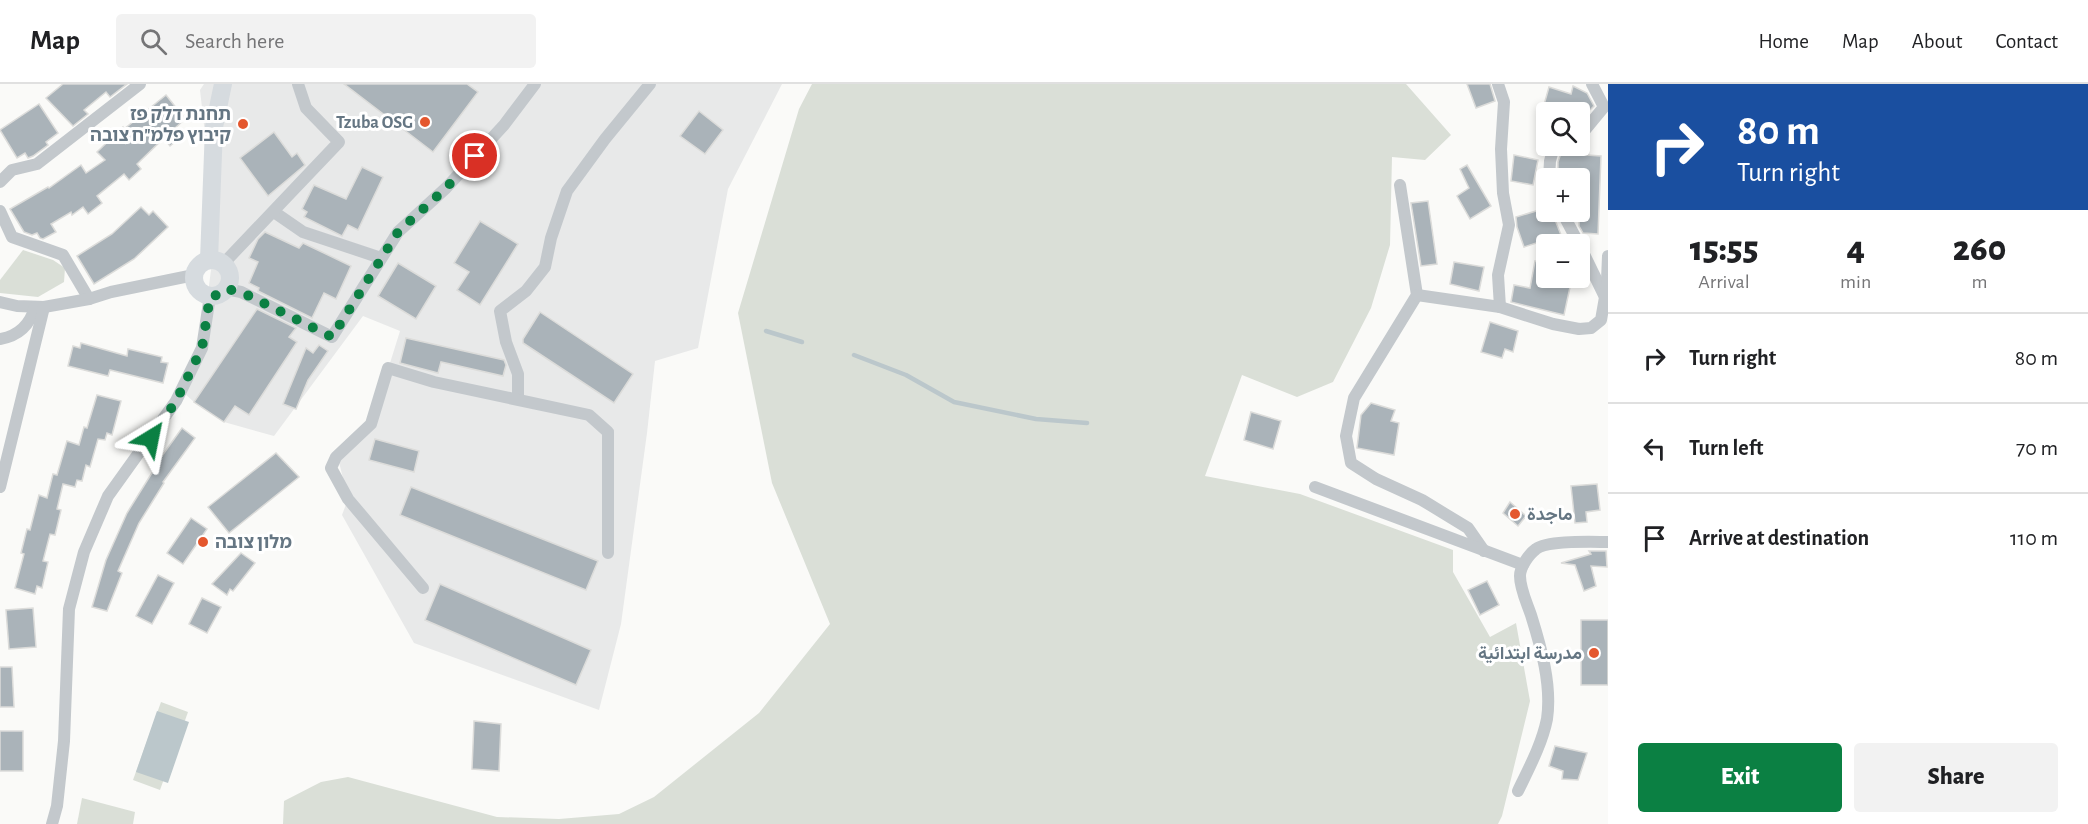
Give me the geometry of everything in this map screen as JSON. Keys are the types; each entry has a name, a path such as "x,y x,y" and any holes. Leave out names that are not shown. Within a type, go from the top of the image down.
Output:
{"street":[{"path":"0,182 12,170 37,164 140,84"},
{"path":"52,824 57,806 64,741 69,609 84,552 108,496 176,401 202,348 218,293 229,284 229,273 216,262 214,127 223,84"},
{"path":"298,84 306,108 339,142 274,212 216,262 200,265 194,275 198,289 218,293 241,292 332,337 398,232 446,188 504,125 535,84"},
{"path":"518,399 518,374 506,342 500,311 526,291 545,267 551,238 567,191 605,139 650,84"},
{"path":"1498,84 1504,102 1501,149 1503,193 1509,225 1498,275 1500,307"},
{"path":"1590,124 1604,107 1592,84"},
{"path":"1400,185 1417,295 1354,398 1346,436 1351,463 1376,480 1422,500 1468,528 1484,550"},
{"path":"0,211 12,237 63,255 90,299"},
{"path":"274,212 303,232 381,258"},
{"path":"1417,295 1500,307 1553,324 1579,329 1590,328 1601,320 1608,280 1608,256"},
{"path":"1590,267 1604,295"},
{"path":"0,302 40,307 90,299 111,292 194,275"},
{"path":"0,339 17,334 40,307"},
{"path":"0,488 40,307"},
{"path":"423,588 348,499 331,468 336,457 371,424 388,368 434,382 589,415 608,432 608,554"},
{"path":"1315,487 1523,565"},
{"path":"1518,791 1536,753 1547,718 1547,699 1539,641 1521,584 1520,574 1523,565 1536,548 1559,543 1608,542"}],"shaded area":[{"path":"204,84 782,84 728,189 698,348 655,361 621,624 599,710 414,643 342,515 348,499 339,462 371,424 400,331 363,316 274,436 224,422 184,393 201,346 211,270 210,178 200,90"},
{"path":"812,84 1406,84 1451,135 1425,160 1392,157 1390,245 1371,308 1333,382 1297,397 1242,375 1205,476 1300,494 1453,550 1453,572 1490,637 1516,623 1530,701 1502,816 1498,824 283,824 284,801 321,782 348,777 497,817 559,819 619,814 654,797 759,713 830,624 772,483 738,313 799,109"},
{"path":"23,250 53,260 65,268 64,282 38,297 0,293 0,280"},
{"path":"161,702 188,712 160,790 133,780"},
{"path":"157,711 189,722 168,783 136,772"},
{"path":"82,798 135,812 133,824 77,824"}],"building":[{"path":"63,84 127,84 110,97 106,92 84,110 88,114 73,126 46,98"},
{"name":"Tzuba OSG","path":"344,84 467,84 478,92 433,152"},
{"path":"1467,84 1490,84 1495,101 1476,108"},
{"path":"1573,86 1587,93 1594,106 1590,110 1590,102 1545,102 1549,87 1571,94"},
{"path":"166,95 185,119 174,129 181,137 170,146 164,138 137,164 141,169 129,180 124,174 97,196 102,203 88,214 83,207 72,215 71,212 51,224 56,232 43,239 37,233 32,235 24,232 10,209 49,188 81,165 86,173 105,160 97,152 123,127 124,129"},
{"path":"39,104 58,133 46,142 48,145 33,156 28,158 25,153 17,158 0,130"},
{"path":"699,111 723,130 705,154 680,136"},
{"path":"274,132 292,157 297,153 305,165 268,196 240,158"},
{"path":"1514,155 1538,160 1533,185 1511,181"},
{"path":"1560,156 1601,156 1598,234 1583,233 1579,226 1579,222 1590,222 1590,168 1558,168"},
{"path":"1467,165 1491,206 1470,219 1457,196 1469,188 1460,169"},
{"path":"362,167 383,177 358,230 348,225 342,236 304,217 307,212 302,209 314,185 346,199"},
{"path":"1428,201 1437,264 1421,266 1411,203"},
{"path":"141,207 149,215 153,211 168,227 134,259 94,284 77,256 112,234"},
{"path":"1536,211 1536,222 1556,222 1561,234 1536,234 1536,243 1524,247 1516,217"},
{"path":"480,221 518,244 480,305 457,290 469,272 454,263"},
{"path":"265,232 299,248 303,243 351,266 336,299 324,293 312,318 258,291 259,288 249,283 258,262 249,258 258,239"},
{"path":"1535,261 1536,288 1570,288 1564,315 1511,302 1514,285 1530,288"},
{"path":"1454,262 1484,267 1479,291 1450,284"},
{"path":"398,263 436,286 416,319 378,296"},
{"path":"257,309 296,328 289,337 297,342 249,415 235,406 224,422 194,402"},
{"path":"540,312 633,374 614,403 523,343 523,339"},
{"path":"1490,322 1518,331 1513,352 1505,349 1502,358 1481,352"},
{"path":"406,338 504,360 506,365 503,376 441,362 438,373 400,363"},
{"path":"81,343 127,356 128,349 162,357 161,362 168,363 163,383 110,370 108,376 68,366 73,346 80,348"},
{"path":"319,345 328,351 308,380 296,409 283,404 306,348 313,353"},
{"path":"97,395 121,401 112,435 107,433 105,440 98,439 90,467 86,465 82,481 77,480 75,487 63,484 57,509 61,510 55,535 50,534 43,561 48,562 42,588 37,586 35,594 15,588 24,554 21,553 27,529 30,530 39,495 47,498 53,474 57,475 67,441 79,445"},
{"path":"1371,403 1395,410 1391,421 1399,423 1394,455 1357,448 1361,415"},
{"path":"1251,412 1281,421 1273,449 1244,440"},
{"path":"182,428 195,438 163,482 139,523 118,571 122,573 107,611 92,607 106,560 127,513 154,467"},
{"path":"375,439 419,451 414,472 369,460"},
{"path":"276,453 299,477 229,533 208,507"},
{"path":"1597,484 1600,510 1586,512 1587,522 1575,523 1571,486"},
{"path":"411,487 598,561 586,590 400,515"},
{"path":"1510,502 1526,516 1518,526 1503,513"},
{"path":"191,518 207,529 183,564 167,553"},
{"path":"1589,551 1606,551 1607,567 1591,566 1596,586 1584,591 1575,565 1561,563 1591,554"},
{"path":"241,553 255,563 233,591 230,589 227,595 212,584"},
{"path":"158,575 174,583 152,624 136,616"},
{"path":"1487,581 1499,605 1480,615 1468,590"},
{"path":"440,584 591,650 576,685 425,620"},
{"path":"202,598 221,607 207,633 189,624"},
{"path":"33,608 36,647 9,649 6,610"},
{"name":"مدرسة ابتدائية","path":"1581,620 1608,620 1608,685 1581,685"},
{"path":"0,667 12,667 14,707 0,707"},
{"path":"474,721 501,724 499,771 472,769"},
{"path":"0,731 23,731 23,771 0,771"},
{"path":"1555,746 1587,753 1578,780 1562,779 1563,771 1549,766"}],"waterway":[{"path":"766,331 802,342"},
{"path":"854,355 906,375 954,402 1036,419 1087,423"}],"place":[{"name":"Tzuba OSG","path":"425,122"},
{"name":"תחנת דלק פז קיבוץ פלמ\"ח צובה","path":"243,124"},
{"name":"ماجدة","path":"1515,514"},
{"name":"מלון צובה","path":"203,542"},
{"name":"مدرسة ابتدائية","path":"1594,653"}],"route":[{"path":"151,438 176,401 202,348 210,296 219,295 226,289 241,292 332,337 398,232 446,188 475,156"}]}
